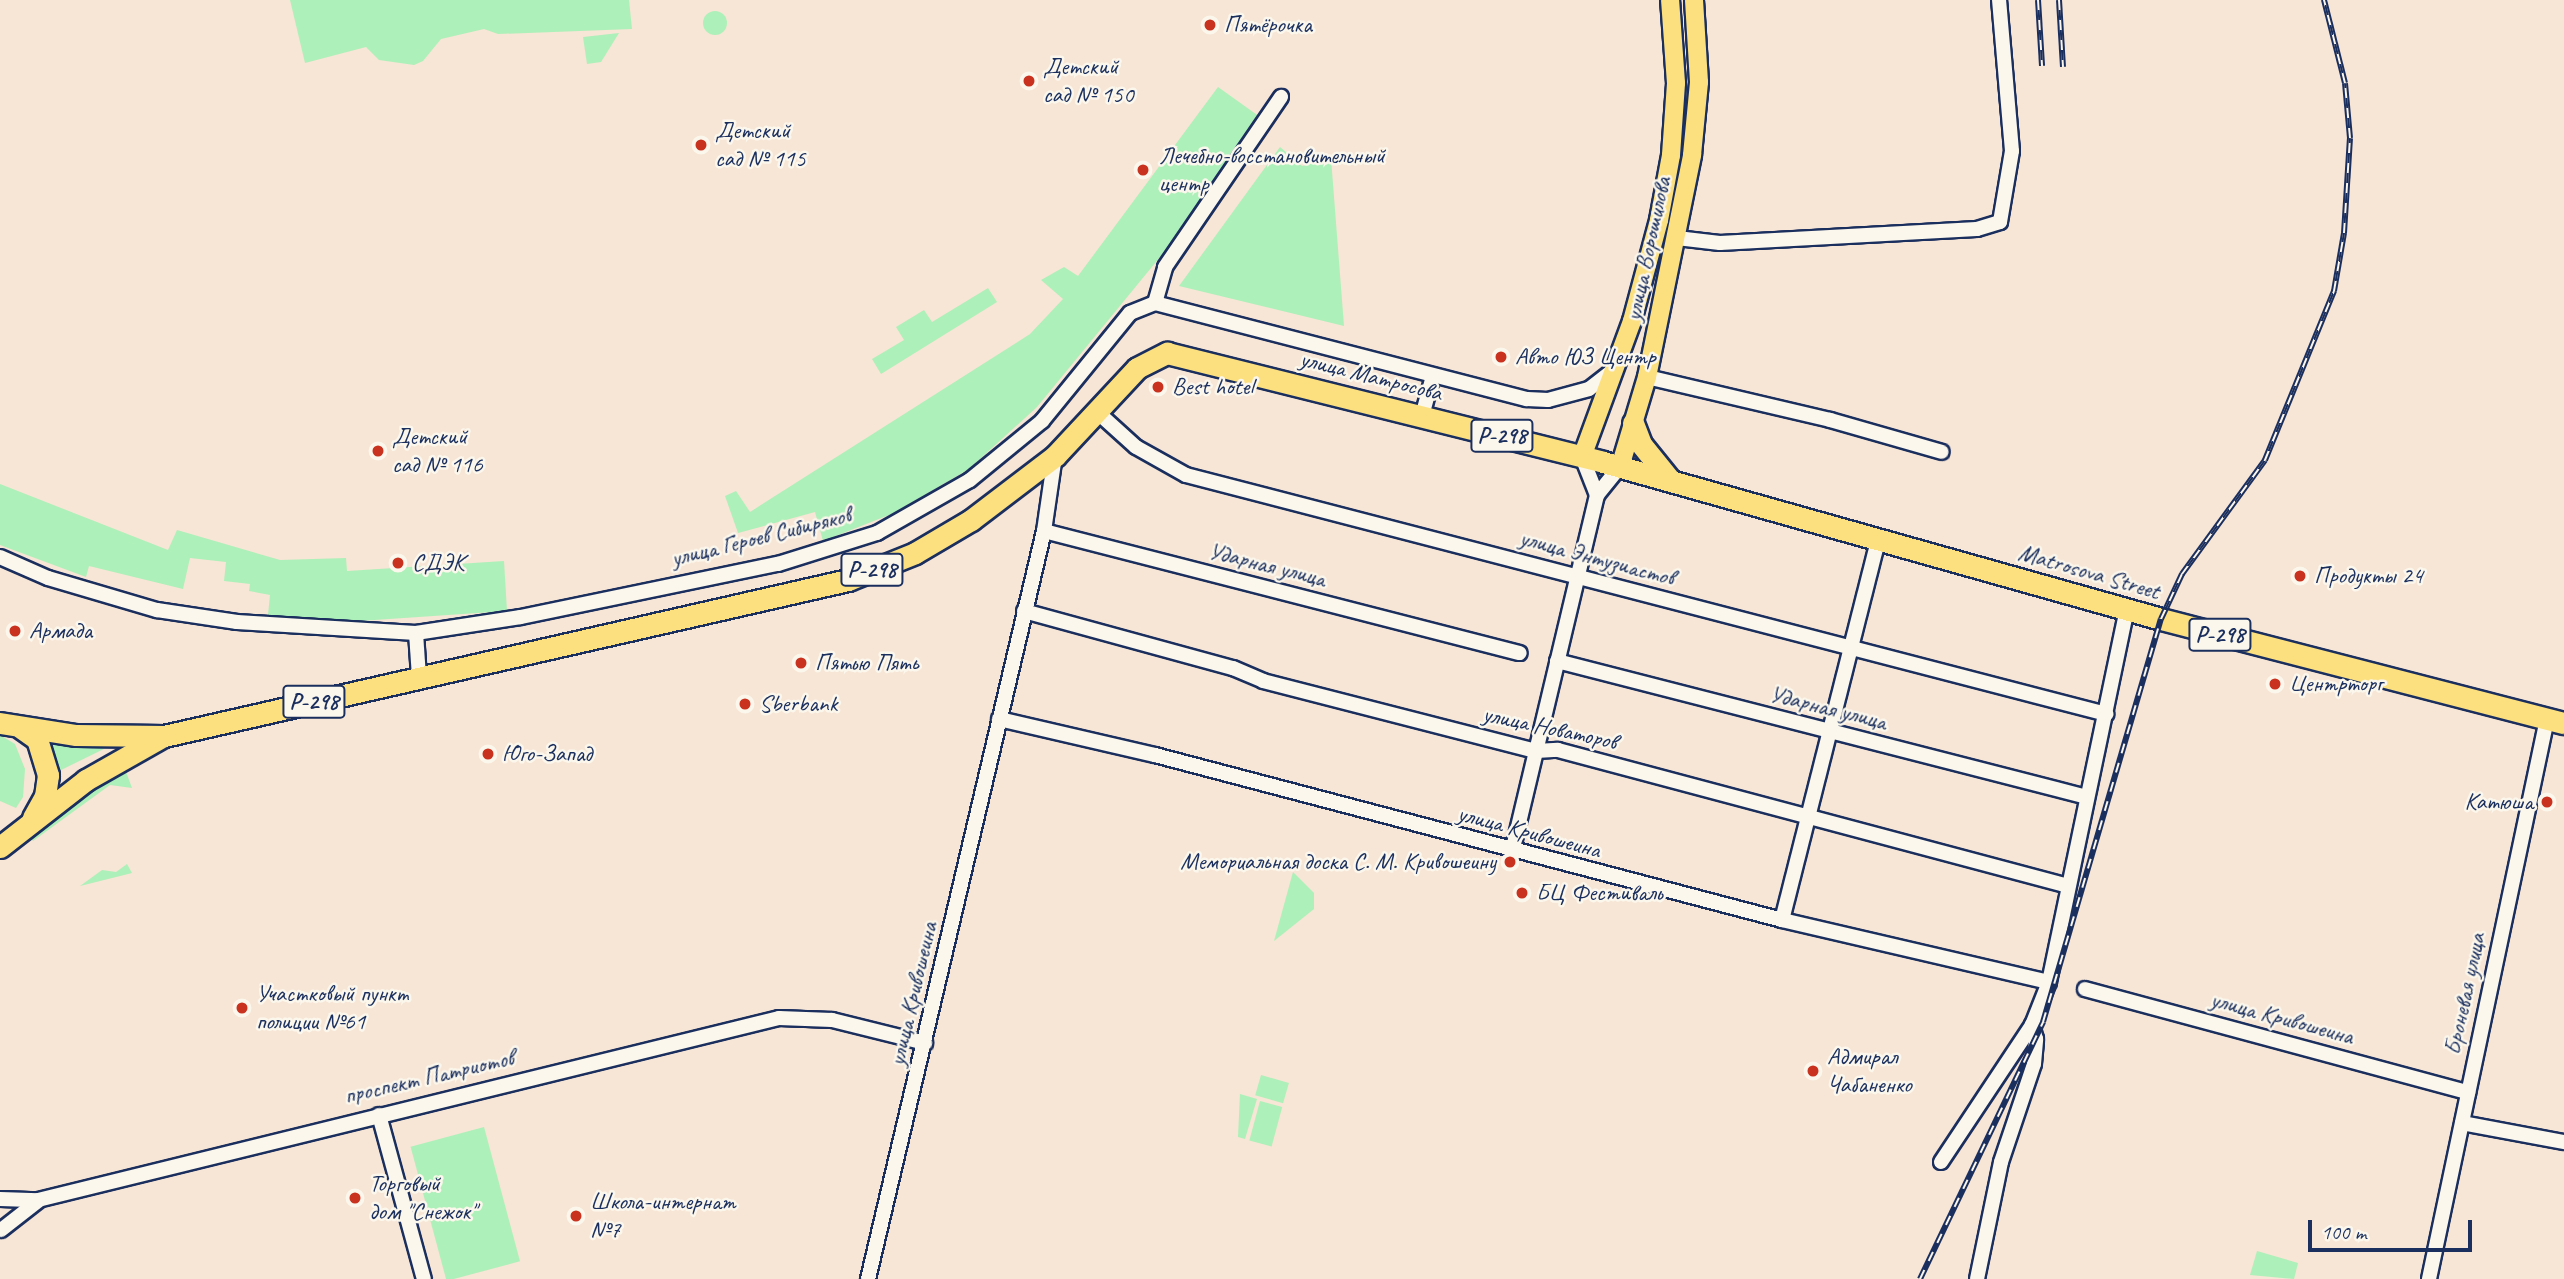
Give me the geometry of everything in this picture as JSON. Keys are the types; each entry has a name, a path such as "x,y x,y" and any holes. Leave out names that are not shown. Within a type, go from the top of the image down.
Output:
{"highway":[{"name":"улица Матросова","path":"1095,410 1137,368 1167,353 1582,457"},
{"name":"Р-298","path":"6,724 76,735 164,736 848,580 915,552 971,520 1055,456 1095,410"},
{"path":"1633,423 1641,444 1672,481"},
{"name":"Matrosova Street","path":"1582,457 2127,610 2555,721"},
{"path":"6,724 37,739 48,775 44,796 31,823"},
{"name":"Р-298","path":"0,846 86,780 164,736"}],"main road":[{"name":"улица Ворошилова","path":"1582,457 1615,369 1658,220 1671,155 1676,83 1670,0"},
{"name":"улица Ворошилова","path":"1620,467 1647,377 1692,155 1699,82 1694,0"}],"street":[{"path":"1677,238 1720,243 1977,229 2000,222 2012,151 1999,0"},
{"path":"1281,97 1165,267 1155,303 1433,376 1548,400 1589,389 1615,369"},
{"name":"улица Героев Сибиряков","path":"0,557 48,578 132,603 219,619 416,633 647,592 828,552 877,533 970,480 1042,421 1130,313 1155,303"},
{"path":"1422,416 1433,376"},
{"path":"1647,377 1942,452"},
{"name":"улица Энтузиастов","path":"1095,410 1136,447 1186,475 2106,714"},
{"name":"улица Кривошеина","path":"868,1279 1044,531 1055,456"},
{"path":"1582,457 1597,495"},
{"name":"улица Ворошилова","path":"1512,852 1557,661 1580,577 1597,495 1620,467"},
{"name":"Ударная улица","path":"1044,531 1520,653"},
{"path":"1782,920 1878,540"},
{"path":"1941,1162 2032,1025 2049,982 2127,610"},
{"name":"улица Новаторов","path":"1024,611 1234,668 1264,681 1536,751 1558,751 2068,886"},
{"path":"416,633 419,677"},
{"name":"Ударная улица","path":"1557,661 1829,733 2087,797"},
{"name":"улица Кривошеина","path":"999,719 1230,774 1512,852 1782,920 2049,982"},
{"name":"Броневая улица","path":"2429,1279 2468,1092 2555,721"},
{"name":"улица Кривошеина","path":"2085,989 2468,1092"},
{"name":"проспект Патриотов","path":"0,1199 38,1200 779,1018 832,1020 925,1043"},
{"path":"1977,1279 2001,1163 2034,1064 2032,1025"},
{"path":"379,1115 424,1279"},
{"path":"2462,1123 2564,1142"},
{"name":"проспект Патриотов","path":"0,1226 38,1200"}],"green space":[{"path":"290,0 629,0 632,29 498,34 484,29 441,39 423,61 414,65 379,60 366,47 305,63"},
{"path":"715,11 724,14 727,23 724,32 715,35 706,32 703,23 706,14"},
{"path":"619,33 601,62 587,64 583,37"},
{"path":"1218,87 1260,117 1183,229 1037,407 969,469 894,513 823,541 815,512 738,533 725,496 736,491 750,512 1030,334 1063,299 1041,280 1064,267 1078,276"},
{"path":"1280,147 1302,166 1331,158 1344,326 1179,286"},
{"path":"988,288 997,302 881,374 872,359 904,340 896,327 924,310 932,322"},
{"path":"0,484 168,550 177,530 280,560 346,558 347,571 504,561 507,611 345,622 268,615 270,595 249,591 250,584 224,581 226,562 190,558 183,589 89,566 86,577 0,545"},
{"path":"0,735 15,744 25,769 23,797 16,808 0,801"},
{"path":"49,741 79,744 116,743 57,772"},
{"path":"125,769 132,788 110,785 33,841 29,836"},
{"path":"127,864 132,873 80,886 102,870 116,872"},
{"path":"1293,872 1314,893 1314,909 1274,941"},
{"path":"1261,1075 1289,1083 1283,1103 1255,1095"},
{"path":"1240,1094 1257,1099 1245,1139 1238,1137"},
{"path":"1260,1101 1282,1107 1272,1147 1249,1141"},
{"path":"484,1127 520,1261 446,1279 411,1147"},
{"path":"2257,1251 2298,1263 2294,1279 2250,1275"}],"railway":[{"path":"2038,0 2042,66"},
{"path":"2059,0 2063,67"},
{"path":"1920,1279 2043,1022 2161,619 2182,574 2265,460 2334,291 2344,233 2350,138 2345,83 2324,0"}],"place":[{"name":"Пятёрочка","path":"1210,25"},
{"name":"Детский сад № 150","path":"1029,81"},
{"name":"Детский сад № 115","path":"701,145"},
{"name":"Лечебно-восстановительный центр","path":"1143,170"},
{"name":"Авто ЮЗ Центр","path":"1501,357"},
{"name":"Best hotel","path":"1158,387"},
{"name":"Детский сад № 116","path":"378,451"},
{"name":"СДЭК","path":"398,563"},
{"name":"Продукты 24","path":"2300,576"},
{"name":"Армада","path":"15,631"},
{"name":"Пятью Пять","path":"801,663"},
{"name":"Центрторг","path":"2275,684"},
{"name":"Sberbank","path":"745,704"},
{"name":"Юго-Запад","path":"488,754"},
{"name":"Катюша","path":"2547,802"},
{"name":"Мемориальная доска С. М. Кривошеину","path":"1510,862"},
{"name":"БЦ Фестиваль","path":"1522,893"},
{"name":"Участковый пункт полиции №61","path":"242,1008"},
{"name":"Адмирал Чабаненко","path":"1813,1071"},
{"name":"Торговый дом \"Снежок\"","path":"355,1198"},
{"name":"Школа-интернат №7","path":"576,1216"}]}
